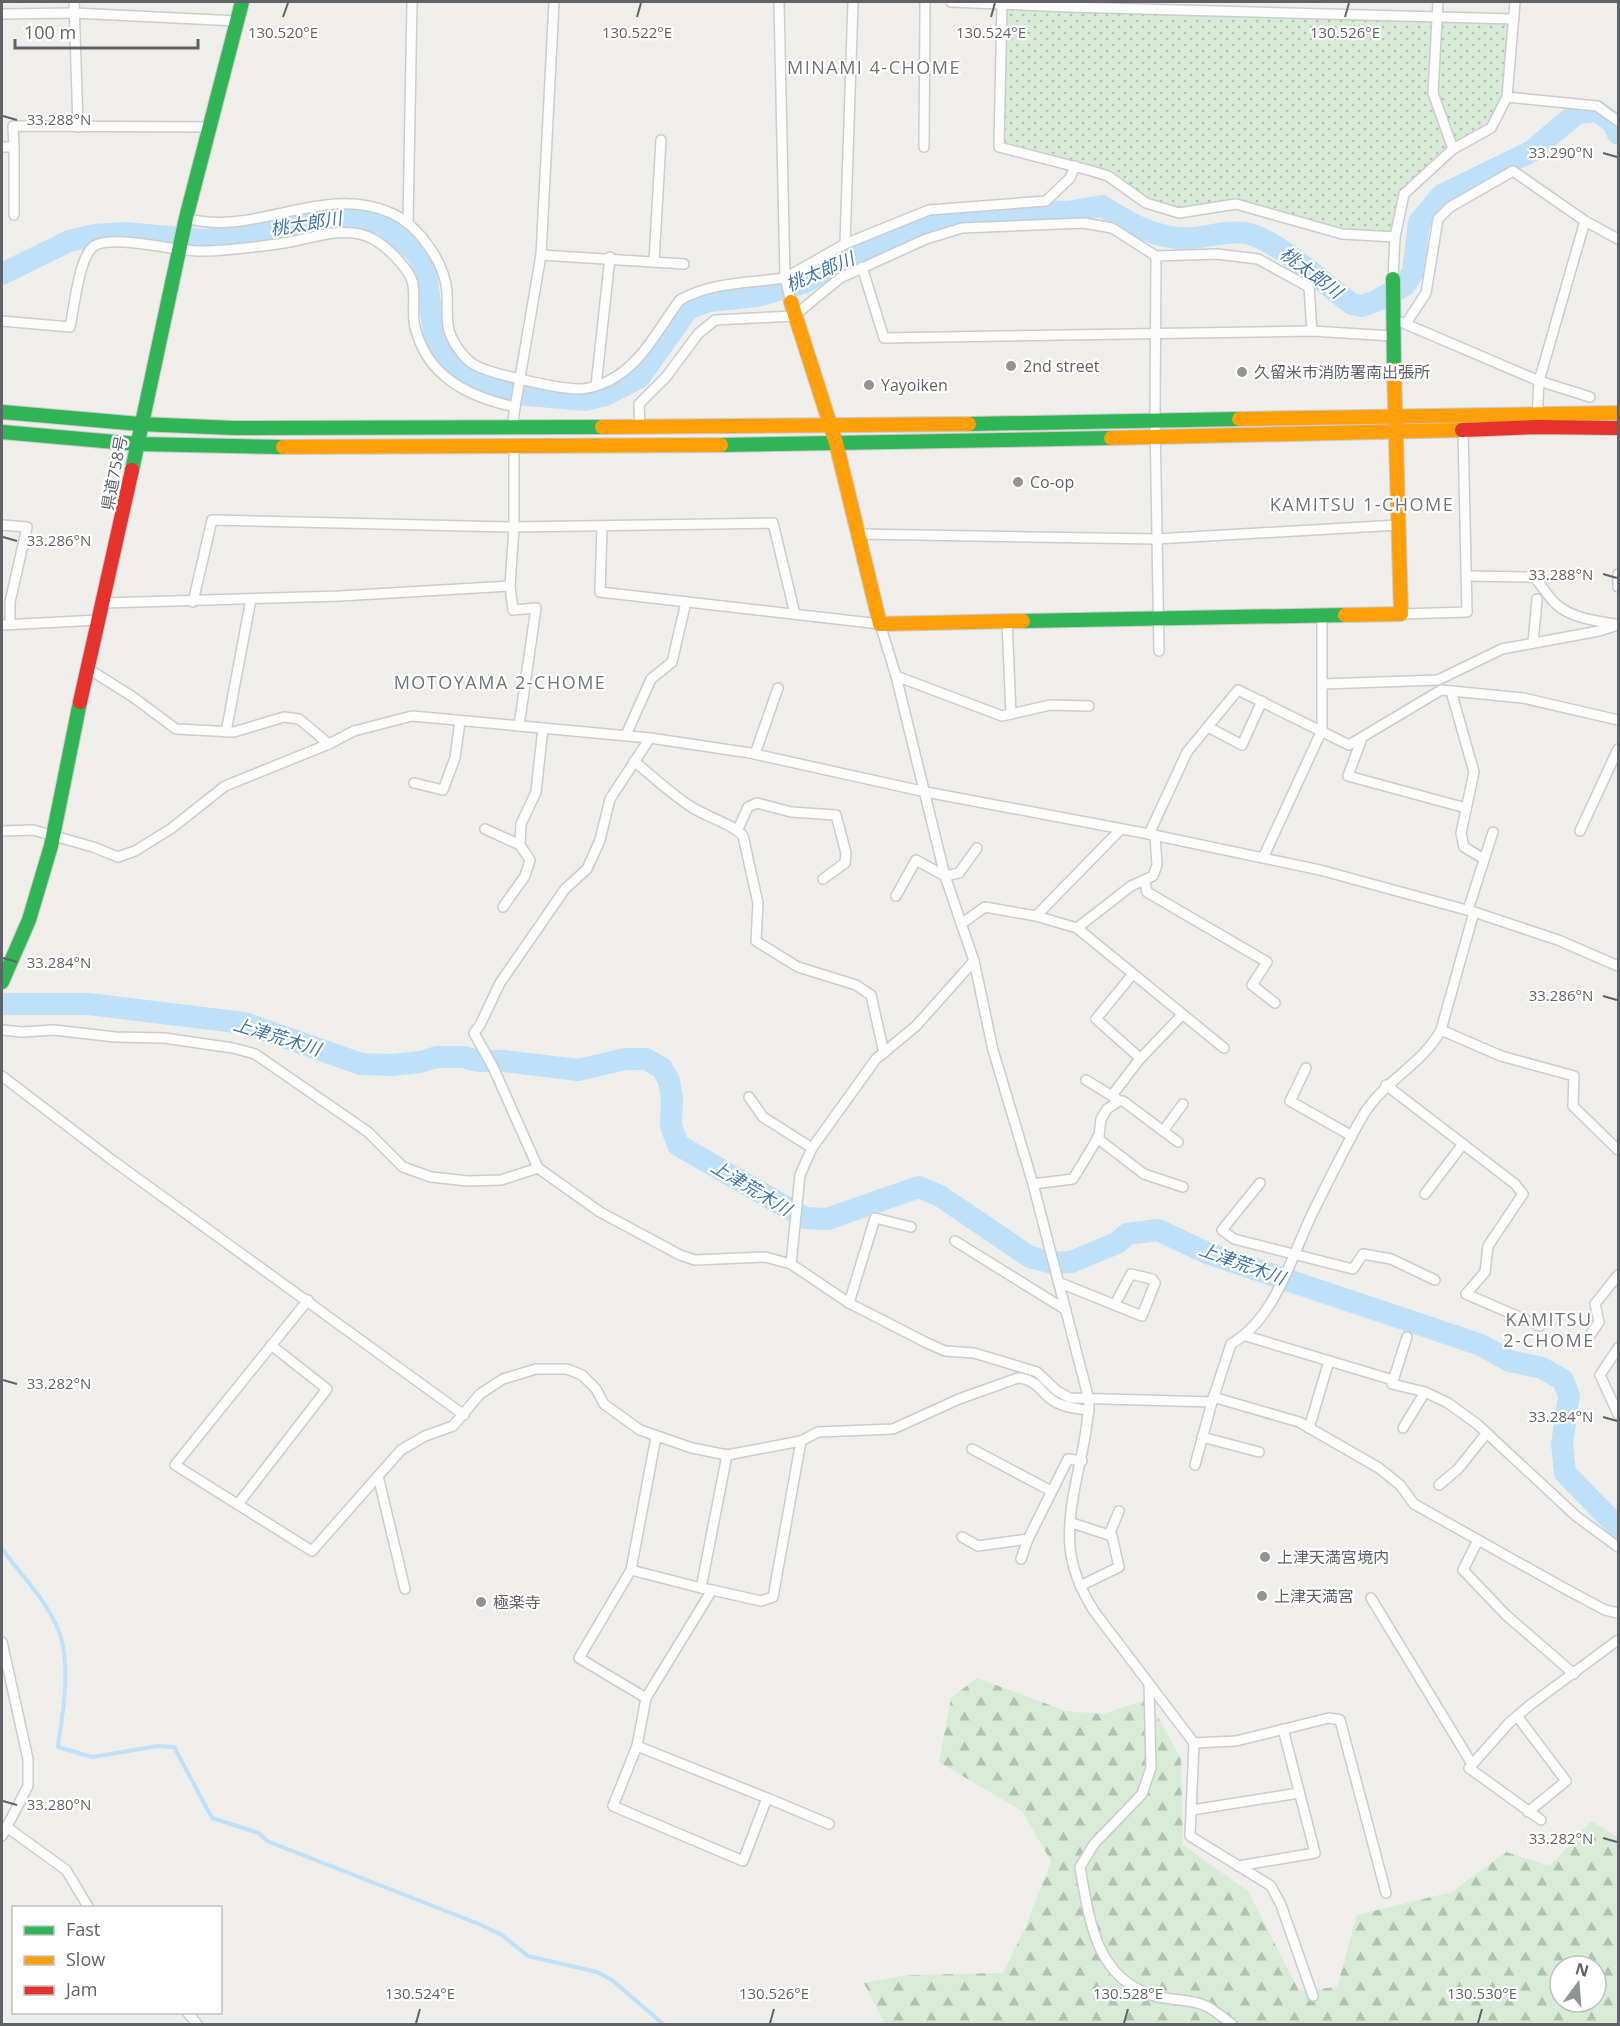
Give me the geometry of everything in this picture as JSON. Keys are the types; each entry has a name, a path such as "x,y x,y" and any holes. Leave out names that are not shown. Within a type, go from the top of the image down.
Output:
{"street":[{"path":"74,2 78,127"},
{"name":"県道758号","path":"2,982 36,901 54,836 87,669 104,603 138,444 140,424 179,249 242,2"},
{"path":"408,222 412,2"},
{"path":"512,428 541,255 554,2"},
{"path":"779,2 785,278 836,443 880,624 926,792 945,876 974,961 993,1050 1033,1184 1089,1400 1070,1547 1080,1586 1094,1611 1194,1743 1190,1836 1271,1886 1281,1905 1313,1996"},
{"path":"845,244 853,2"},
{"path":"924,147 925,2"},
{"path":"951,2 1217,6 1292,13 1514,19"},
{"path":"1292,13 1293,2"},
{"path":"1364,2 1364,14"},
{"path":"1438,2 1434,93 1453,149"},
{"path":"1400,322 1392,279 1395,237 1404,194 1453,149 1491,128 1506,97 1515,2"},
{"path":"1002,3 999,147 1108,176 1146,203 1179,213 1236,204 1342,234 1395,237"},
{"path":"2,14 74,13 237,21"},
{"path":"1506,97 1597,106 1618,121"},
{"path":"14,214 13,126 211,127"},
{"path":"654,261 661,140"},
{"path":"2,147 14,147"},
{"path":"186,218 214,224 345,203 388,212 408,222 439,265 447,288 449,334 461,352 474,364 522,378 579,389 596,386 615,378 633,365 680,300 715,287 785,278 845,244 929,210 1046,201 1070,178 1075,166"},
{"path":"1401,614 1395,433 1397,416 1392,336 1400,322 1426,293 1438,219 1450,207 1513,171 1586,221 1618,239"},
{"path":"1537,421 1539,381 1586,221"},
{"path":"640,428 639,404 666,377 698,334 715,320 793,309 840,278 862,267 926,239 962,228 1084,224 1112,228 1156,256 1217,254 1258,259 1309,287 1312,331"},
{"path":"2,321 70,327 85,254 95,245 112,242 201,251 284,243 341,232 373,239 392,255 411,278 414,326 424,353 443,376 466,392 515,407"},
{"path":"541,255 684,264"},
{"path":"1156,256 1155,436 1159,651"},
{"path":"596,386 610,258"},
{"path":"862,267 884,338 1312,331 1392,336"},
{"path":"1400,322 1539,381 1590,397"},
{"path":"2,412 140,424 234,428 640,428 1397,416 1537,421 1618,428"},
{"path":"2,432 138,444 230,447 514,447 1395,433 1462,430 1618,413"},
{"path":"602,526 600,592 880,624 1322,617 1467,612 1462,430"},
{"path":"514,447 514,527 510,586 513,610 536,608 519,726"},
{"path":"193,602 212,520 514,527 773,524 795,614"},
{"path":"2,525 27,527 6,602 6,624 99,620"},
{"path":"858,534 1156,539 1398,525"},
{"path":"1618,574 1618,587"},
{"path":"1466,576 1534,577 1556,604 1569,612 1590,620 1618,625"},
{"path":"104,603 251,600 510,586"},
{"path":"1533,643 1537,599"},
{"path":"226,732 251,600"},
{"path":"626,735 651,679 672,662 686,602"},
{"path":"1263,858 1322,730 1322,617"},
{"path":"1007,621 1011,714"},
{"path":"1323,684 1438,680 1502,649 1599,631 1618,625"},
{"path":"87,669 133,697 176,729 226,732 267,724 284,717 299,719 329,744"},
{"path":"896,676 1002,716 1050,705 1089,706"},
{"path":"1438,680 1446,691 1474,772 1461,833 1464,847 1484,859"},
{"path":"755,754 778,688"},
{"path":"1077,928 1131,886 1145,882 1153,876 1157,866 1152,835 1187,753 1238,690 1349,745 1446,691 1523,698 1618,720"},
{"path":"1208,727 1242,745 1262,701"},
{"path":"2,831 33,831 118,857 135,851 172,828 225,786 329,744 354,731 412,716 626,735 755,754 926,792 1263,858 1471,911 1558,940 1618,966"},
{"path":"414,783 443,790 456,758 460,721"},
{"path":"520,845 521,824 536,792 543,728"},
{"path":"650,738 610,799 600,840 587,869 565,889 500,983 474,1033 493,1068 538,1168 600,1212 680,1255 695,1260 765,1257 791,1264 849,1303 945,1351 974,1353 1021,1365 1036,1372 1057,1391 1070,1398 1089,1400 1212,1399 1299,1422 1379,1468 1400,1485 1414,1504 1562,1587 1605,1610 1618,1614"},
{"path":"1362,738 1348,776 1466,808"},
{"path":"1580,831 1618,749"},
{"path":"634,761 690,806 714,820 738,829 743,836 758,903 756,941 798,967 856,985 871,995 884,1053"},
{"path":"738,829 748,807 757,803 791,812 836,815 846,853 845,863 823,879"},
{"path":"485,829 520,845 530,860 525,876 503,907"},
{"path":"1036,916 1121,829"},
{"path":"1195,1465 1212,1399 1231,1344 1246,1336 1275,1295 1293,1253 1352,1136 1376,1096 1432,1046 1441,1030 1484,859 1493,832"},
{"path":"896,896 916,860 945,876 959,873 977,848"},
{"path":"1145,882 1147,892 1267,962 1252,985 1275,1003"},
{"path":"962,924 985,907 1036,916 1077,928 1181,1016 1224,1048"},
{"path":"791,1264 800,1175 812,1148 876,1059 916,1026 974,961"},
{"path":"1132,975 1096,1019 1140,1058"},
{"path":"1033,1184 1073,1179 1097,1138 1101,1119 1140,1058 1181,1016"},
{"path":"2,1030 22,1032 54,1030 115,1037 164,1038 255,1054 368,1132 403,1167 431,1177 468,1181 501,1180 538,1168"},
{"path":"1441,1030 1501,1056 1574,1076 1573,1106 1618,1150"},
{"path":"1306,1068 1290,1101 1352,1136"},
{"path":"2,1076 112,1160 464,1415"},
{"path":"1086,1080 1123,1101 1178,1142"},
{"path":"1386,1085 1515,1184 1523,1194 1488,1246 1485,1272 1466,1294 1540,1326"},
{"path":"749,1097 763,1117 812,1148"},
{"path":"1163,1131 1183,1104"},
{"path":"1097,1138 1144,1174 1183,1187"},
{"path":"1425,1194 1463,1144"},
{"path":"1260,1182 1222,1230 1234,1239 1353,1269 1364,1254 1375,1255 1435,1280"},
{"path":"849,1303 875,1218 911,1227"},
{"path":"956,1241 1066,1310"},
{"path":"1058,1282 1142,1316 1155,1283 1152,1279 1131,1274 1115,1304"},
{"path":"1586,1341 1599,1322 1595,1304 1618,1275"},
{"path":"308,1300 175,1465 312,1551 401,1450 425,1436 453,1426 480,1394 503,1379 536,1369 567,1369 582,1375 596,1389 604,1404 618,1416 656,1437 692,1448 728,1455 801,1441 818,1432 893,1429 959,1399 1018,1378 1028,1378 1063,1406 1089,1411"},
{"path":"1246,1336 1393,1380"},
{"path":"1407,1337 1392,1384 1425,1392 1448,1403 1486,1434 1576,1516 1618,1547"},
{"path":"238,1504 327,1389 271,1345"},
{"path":"1618,1348 1600,1375 1618,1414"},
{"path":"1309,1428 1329,1361"},
{"path":"1404,1428 1425,1392"},
{"path":"1439,1485 1458,1469 1486,1434"},
{"path":"646,1698 579,1658 631,1570 656,1437"},
{"path":"1202,1437 1259,1452"},
{"path":"631,1570 761,1600 774,1597 801,1441"},
{"path":"972,1449 1052,1491"},
{"path":"701,1588 728,1455"},
{"path":"1021,1559 1028,1539 1068,1459 1082,1461"},
{"path":"378,1476 405,1588"},
{"path":"1109,1535 1119,1511"},
{"path":"1072,1523 1112,1536 1119,1567 1080,1586"},
{"path":"962,1537 978,1546 1028,1539"},
{"path":"1476,1544 1463,1570 1506,1616 1574,1674"},
{"path":"711,1590 646,1698 637,1746 613,1806 743,1861 767,1798"},
{"path":"1371,1598 1472,1764"},
{"path":"1540,1821 1469,1768 1517,1716 1618,1640"},
{"path":"2,1641 28,1759 28,1786 5,1832 66,1870 88,1906"},
{"path":"1149,1684 1151,1768 1142,1794 1094,1844 1080,1866 1086,1902 1102,1956 1121,1980 1152,1995 1205,2005 1232,2025"},
{"path":"1517,1716 1566,1781 1528,1812"},
{"path":"1194,1743 1236,1741 1329,1718 1340,1720 1386,1893"},
{"path":"1238,1866 1315,1853 1283,1729"},
{"path":"637,1746 829,1824"},
{"path":"1192,1810 1299,1793"}],"green space":[{"path":"1002,4 1514,19 1507,97 1491,128 1453,149 1404,194 1395,237 1342,234 1236,204 1179,213 1146,203 1108,176 999,147"},
{"path":"977,1678 1066,1711 1103,1714 1148,1699 1181,1759 1183,1845 1248,1891 1299,1991 1337,1987 1357,1915 1452,1892 1506,1852 1550,1866 1591,1821 1618,1837 1618,2024 885,2024 864,1983 908,1975 1003,1973 1026,1926 1051,1861 1022,1811 939,1762 951,1698"}],"waterway":[{"name":"桃太郎川","path":"2,274 69,241 95,235 124,233 203,240 232,237 335,216 352,216 384,225 417,253 426,273 434,334 442,353 459,372 482,385 506,393 585,400 605,395 639,378 688,309 709,301 757,296 803,283 864,250 929,221 1041,211 1068,212 1102,206 1136,226 1160,235 1186,238 1245,233 1271,244 1300,263 1352,304 1362,306 1405,285 1413,272 1419,222 1442,195 1532,151 1577,113 1597,111 1613,123 1618,134"},
{"name":"上津荒木川","path":"2,1004 88,1004 244,1023 361,1064 392,1065 420,1062 437,1057 463,1057 479,1061 504,1061 578,1070 625,1059 646,1059 662,1068 669,1081 672,1098 671,1126 678,1145 805,1218 827,1219 919,1187 940,1196 1030,1257 1053,1263 1071,1262 1117,1243 1127,1234 1158,1230 1207,1253 1481,1345 1510,1361 1542,1368 1563,1380 1569,1396 1562,1444 1565,1473 1618,1527"},
{"path":"2,1549 45,1604 61,1638 65,1685 58,1747 92,1757 158,1746 174,1747 212,1818 259,1833 267,1841 479,1924 502,1935 528,1956 597,1972 612,1980 663,2024"}],"traffic: fast":[{"path":"132,470 186,218 242,2"},
{"path":"1393,279 1394,370"},
{"path":"2,412 140,424 234,428 602,427"},
{"path":"969,424 1239,419"},
{"path":"2,432 138,444 283,447"},
{"path":"721,445 1111,438"},
{"path":"1023,621 1345,615"},
{"path":"2,982 29,920 51,846 80,702"}],"traffic: slow":[{"path":"791,302 836,443 880,624 1023,621"},
{"path":"1345,615 1401,614 1394,370"},
{"path":"1239,419 1618,413"},
{"path":"602,427 969,424"},
{"path":"1111,438 1462,430"},
{"path":"283,447 721,445"}],"traffic: jam":[{"path":"1462,430 1537,427 1618,428"},
{"path":"80,702 132,470"}],"place":[{"name":"2nd street","path":"1011,366"},
{"name":"久留米市消防署南出張所","path":"1242,372"},
{"name":"Yayoiken","path":"869,385"},
{"name":"Co-op","path":"1018,482"},
{"name":"上津天満宮境内","path":"1265,1557"},
{"name":"上津天満宮","path":"1262,1596"},
{"name":"極楽寺","path":"481,1602"}],"district":[{"name":"MINAMI 4-CHOME","path":"874,68"},
{"name":"KAMITSU 1-CHOME","path":"1362,505"},
{"name":"MOTOYAMA 2-CHOME","path":"500,683"},
{"name":"KAMITSU 2-CHOME","path":"1549,1330"}]}
